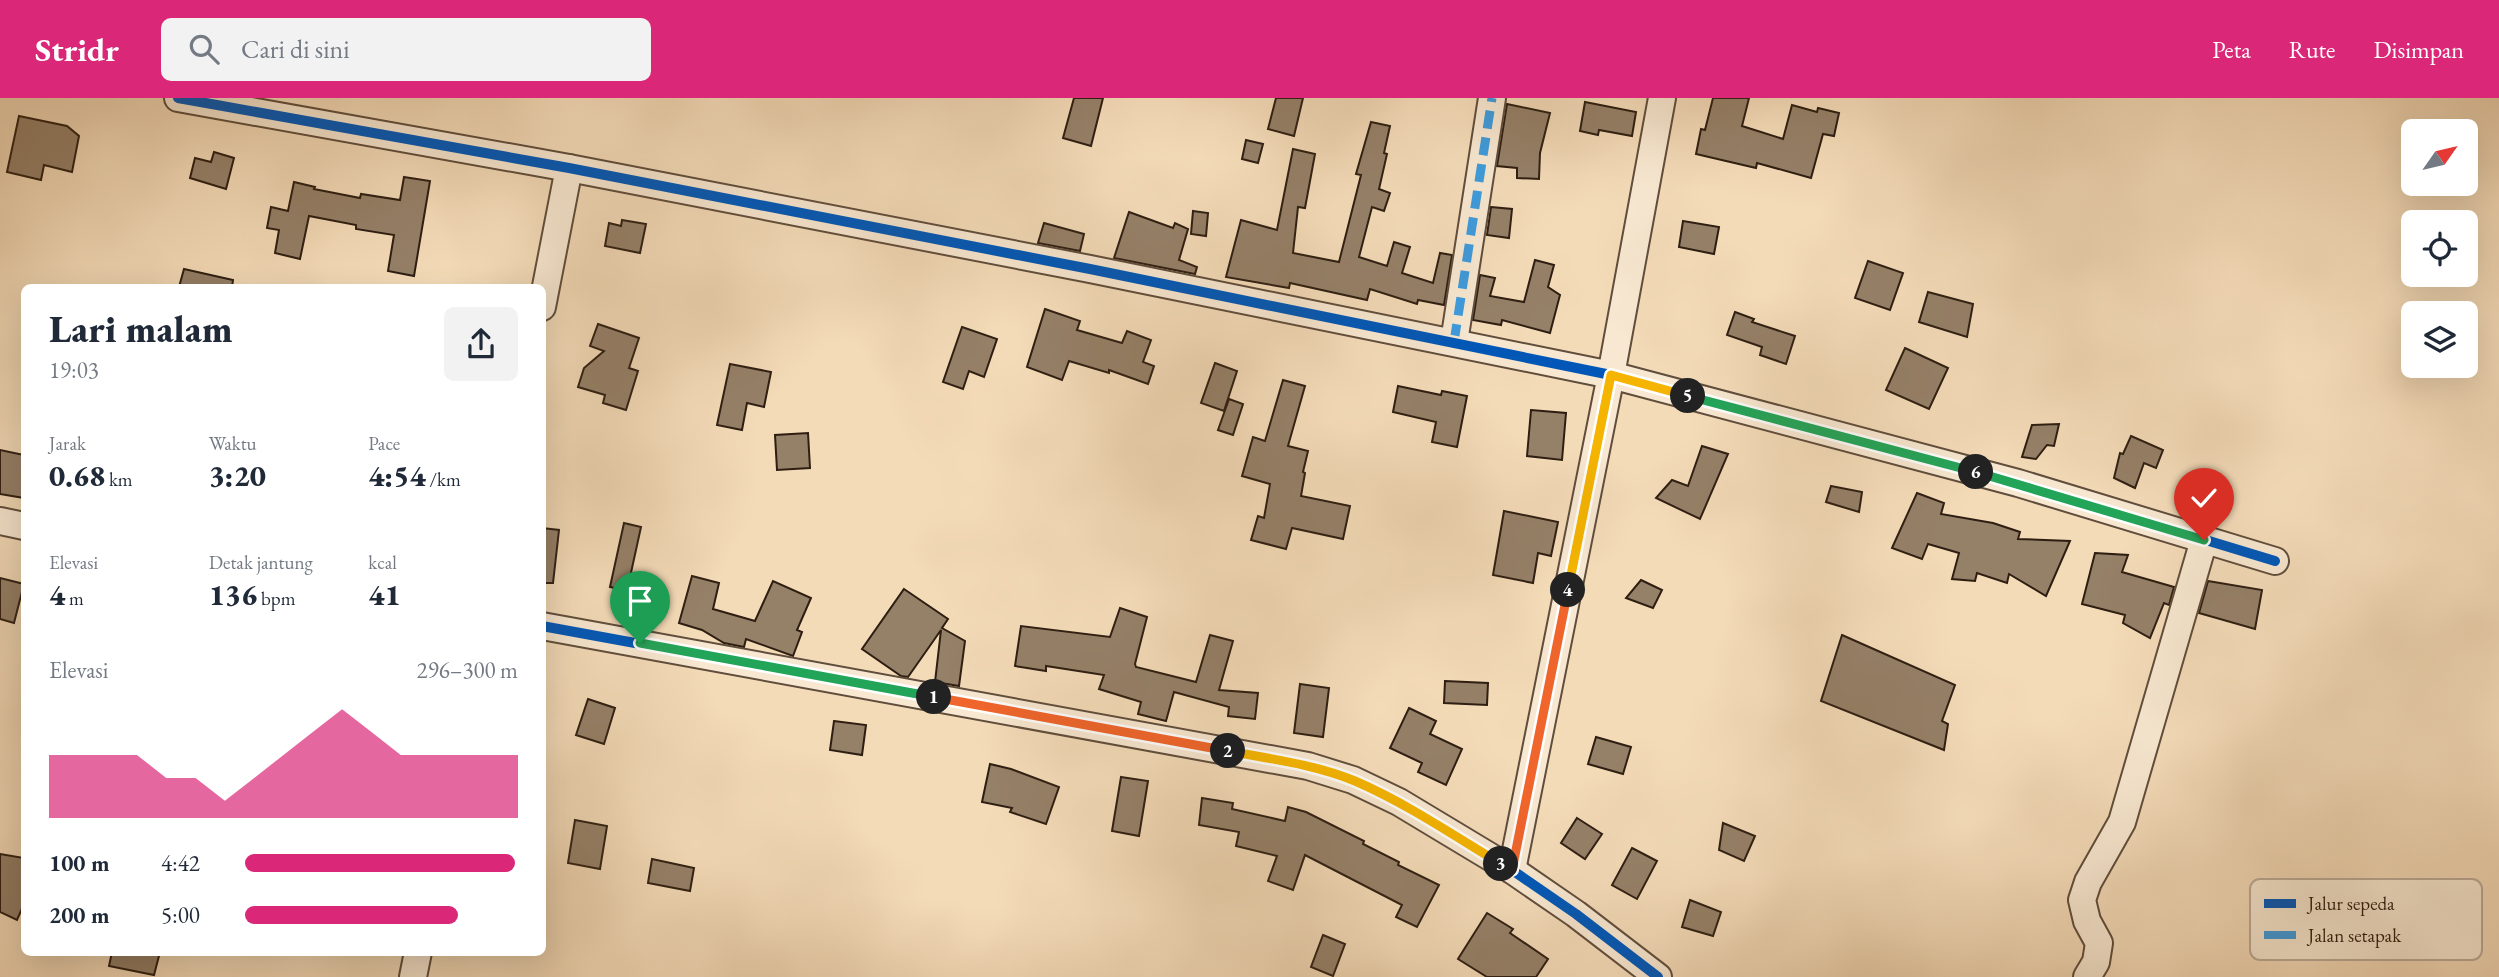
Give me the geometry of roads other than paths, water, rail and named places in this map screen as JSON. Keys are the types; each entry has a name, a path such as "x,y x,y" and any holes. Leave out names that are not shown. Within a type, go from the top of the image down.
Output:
{"street":[{"path":"178,98 569,168 1611,375 2018,483 2274,561"},
{"path":"1454,342 1492,98"},
{"path":"1512,870 1611,375 1662,98"},
{"path":"546,286 569,168"},
{"path":"0,521 21,525"},
{"path":"2087,977 2096,962 2099,943 2087,920 2082,900 2088,882 2122,822 2204,540"},
{"path":"546,626 1308,766 1353,780 1399,802 1512,870 1576,914 1658,977"},
{"path":"413,977 417,956"}]}
